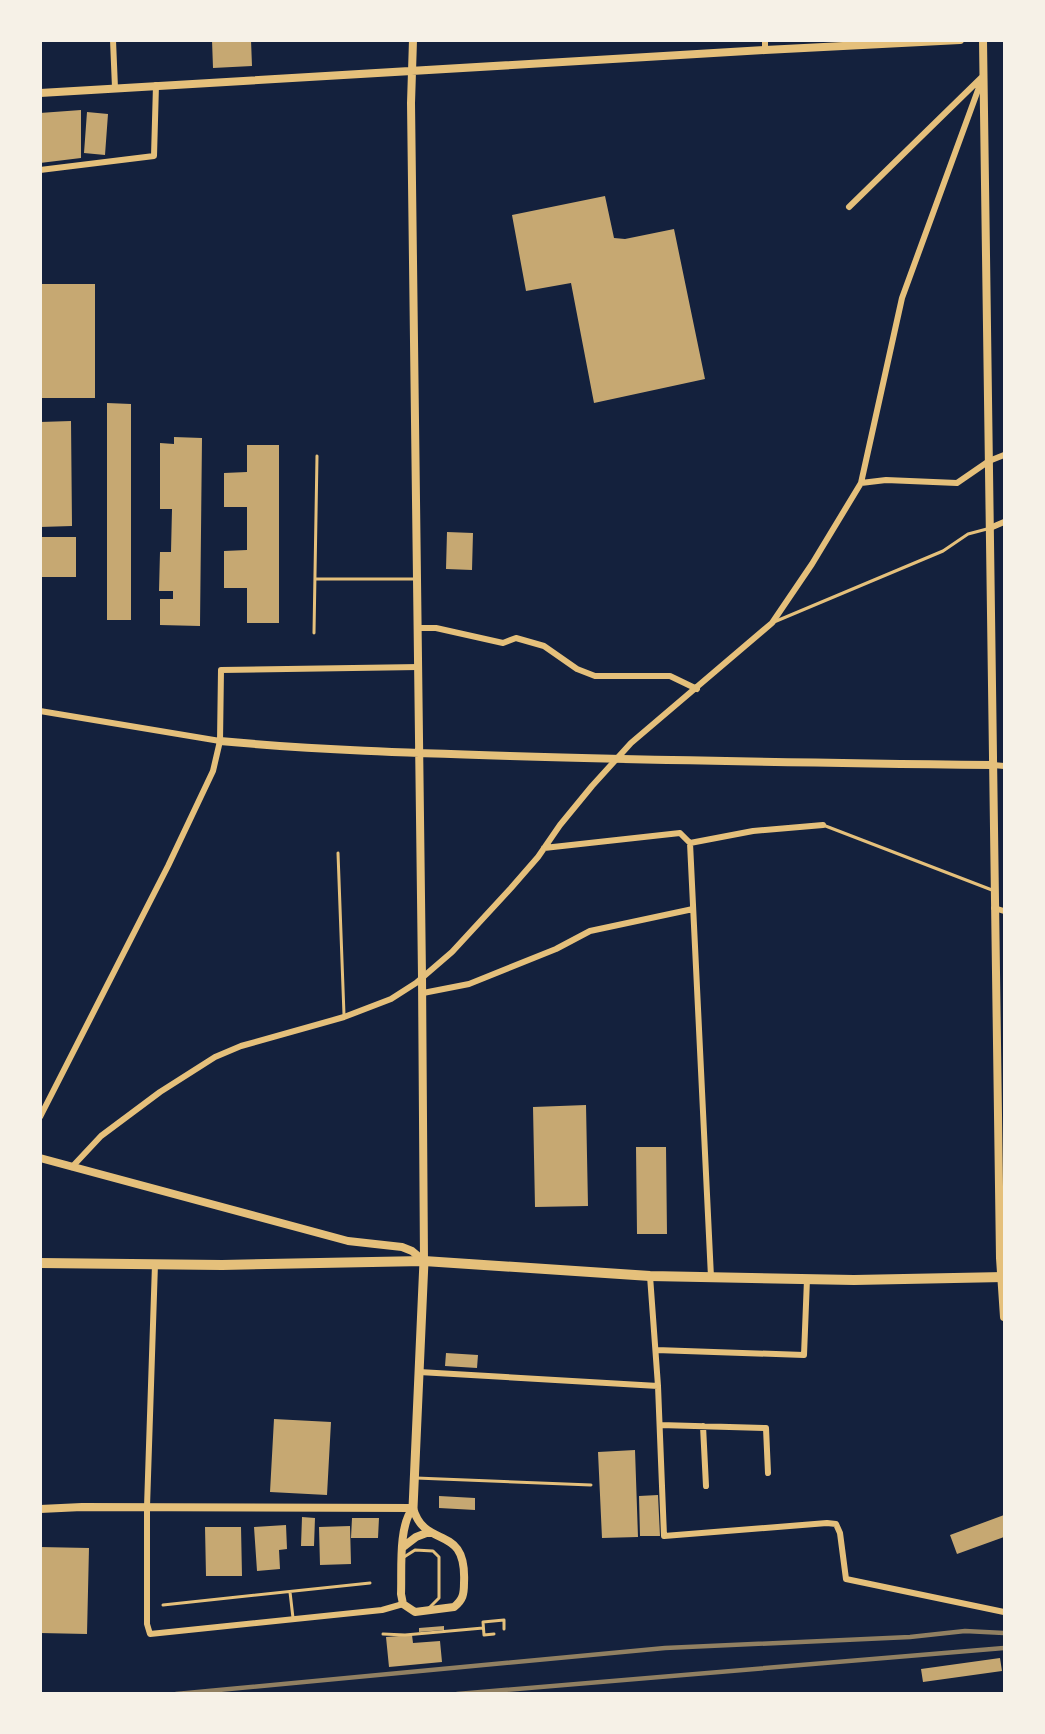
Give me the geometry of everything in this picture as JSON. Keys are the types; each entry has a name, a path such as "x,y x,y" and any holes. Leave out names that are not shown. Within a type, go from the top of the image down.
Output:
{"highway":[{"path":"40,1263 424,1262 650,1276 807,1279 1003,1277"}],"main road":[{"path":"413,1508 424,1262"}],"street":[{"path":"113,40 116,88"},
{"path":"413,40 411,72 423,993 424,1262"},
{"path":"40,93 411,72 765,45 960,40"},
{"path":"983,40 994,908 1005,1317"},
{"path":"849,207 983,75"},
{"path":"72,1168 101,1136 160,1092 215,1057 241,1046 344,1017 391,999 408,989 452,952 544,848 592,786 631,743 772,623 812,564 861,483 902,298 983,75"},
{"path":"40,170 154,156 156,85"},
{"path":"861,483 886,480 957,483 989,461 1005,455"},
{"path":"990,528 1005,522"},
{"path":"418,628 436,628 503,643 516,639 544,646 577,669 595,676 669,676 697,689"},
{"path":"40,1117 173,856 213,771 220,741 221,670 419,667"},
{"path":"40,711 220,741 419,753 1005,766"},
{"path":"690,843 753,831 823,825"},
{"path":"544,848 680,833 690,843 711,1277"},
{"path":"994,908 1005,911"},
{"path":"423,993 469,984 556,949 590,931 693,909"},
{"path":"40,1158 348,1241 402,1247 412,1251 424,1262"},
{"path":"155,1264 147,1507 147,1624 150,1634 382,1610 403,1604"},
{"path":"650,1276 658,1386 664,1536 836,1524 840,1533 846,1579 1005,1612"},
{"path":"656,1350 804,1355 807,1279"},
{"path":"419,1372 658,1386"},
{"path":"660,1425 766,1428 768,1473"},
{"path":"703,1426 706,1486"},
{"path":"40,1509 413,1508"},
{"path":"413,1508 416,1517 429,1532 450,1541 462,1554 465,1569 464,1594 454,1607 415,1612 403,1604 401,1594 403,1547 407,1514 413,1508"},
{"path":"403,1547 416,1537 429,1532"}],"lane":[{"path":"314,633 317,456"},
{"path":"772,623 943,551 968,534 990,528"},
{"path":"315,579 417,579"},
{"path":"823,825 994,891"},
{"path":"338,853 344,1017"},
{"path":"414,1478 591,1485"},
{"path":"402,1558 415,1550 433,1551 439,1557 439,1598 425,1611"},
{"path":"163,1605 370,1583"},
{"path":"290,1592 293,1620"}],"path":[{"path":"494,1634 484,1635 483,1622 504,1620 504,1629"},
{"path":"383,1634 405,1635 483,1628"}],"building":[{"path":"212,40 251,40 252,66 213,68"},
{"path":"81,110 81,158 40,163 40,113"},
{"path":"87,112 108,114 105,155 84,153"},
{"path":"605,196 614,238 625,239 674,229 705,379 594,403 571,283 526,291 512,215"},
{"path":"40,284 95,284 95,398 40,398"},
{"path":"107,403 131,404 131,620 107,620"},
{"path":"71,421 72,526 40,527 40,422"},
{"path":"174,437 202,438 200,626 160,625 160,599 173,599 173,591 159,591 160,552 171,552 172,509 160,509 160,443 174,444"},
{"path":"247,445 279,445 279,623 247,623 247,588 224,588 224,551 247,550 247,507 224,507 224,473 247,472"},
{"path":"447,532 473,533 472,570 446,569"},
{"path":"40,537 76,537 76,577 40,577"},
{"path":"586,1105 588,1206 535,1207 533,1107"},
{"path":"636,1147 666,1147 667,1234 637,1234"},
{"path":"446,1353 478,1355 477,1368 445,1366"},
{"path":"274,1419 331,1422 327,1495 270,1492"},
{"path":"635,1450 638,1537 602,1538 598,1452"},
{"path":"658,1495 660,1536 640,1536 639,1496"},
{"path":"439,1496 475,1498 475,1510 439,1508"},
{"path":"1004,1515 1004,1537 957,1554 950,1535"},
{"path":"302,1517 315,1518 314,1546 301,1546"},
{"path":"352,1518 379,1518 378,1538 351,1538"},
{"path":"286,1525 287,1549 279,1550 280,1569 257,1571 254,1527"},
{"path":"350,1526 351,1564 320,1565 319,1527"},
{"path":"205,1527 241,1527 242,1576 206,1576"},
{"path":"40,1547 89,1548 87,1634 40,1633"},
{"path":"444,1626 444,1630 419,1632 419,1628"},
{"path":"412,1635 413,1643 440,1641 442,1662 389,1667 386,1637"},
{"path":"1000,1658 1002,1671 923,1682 921,1669"}],"railway":[{"path":"176,1694 665,1648 910,1637 965,1631 1004,1633"},
{"path":"457,1694 1004,1648"}]}
